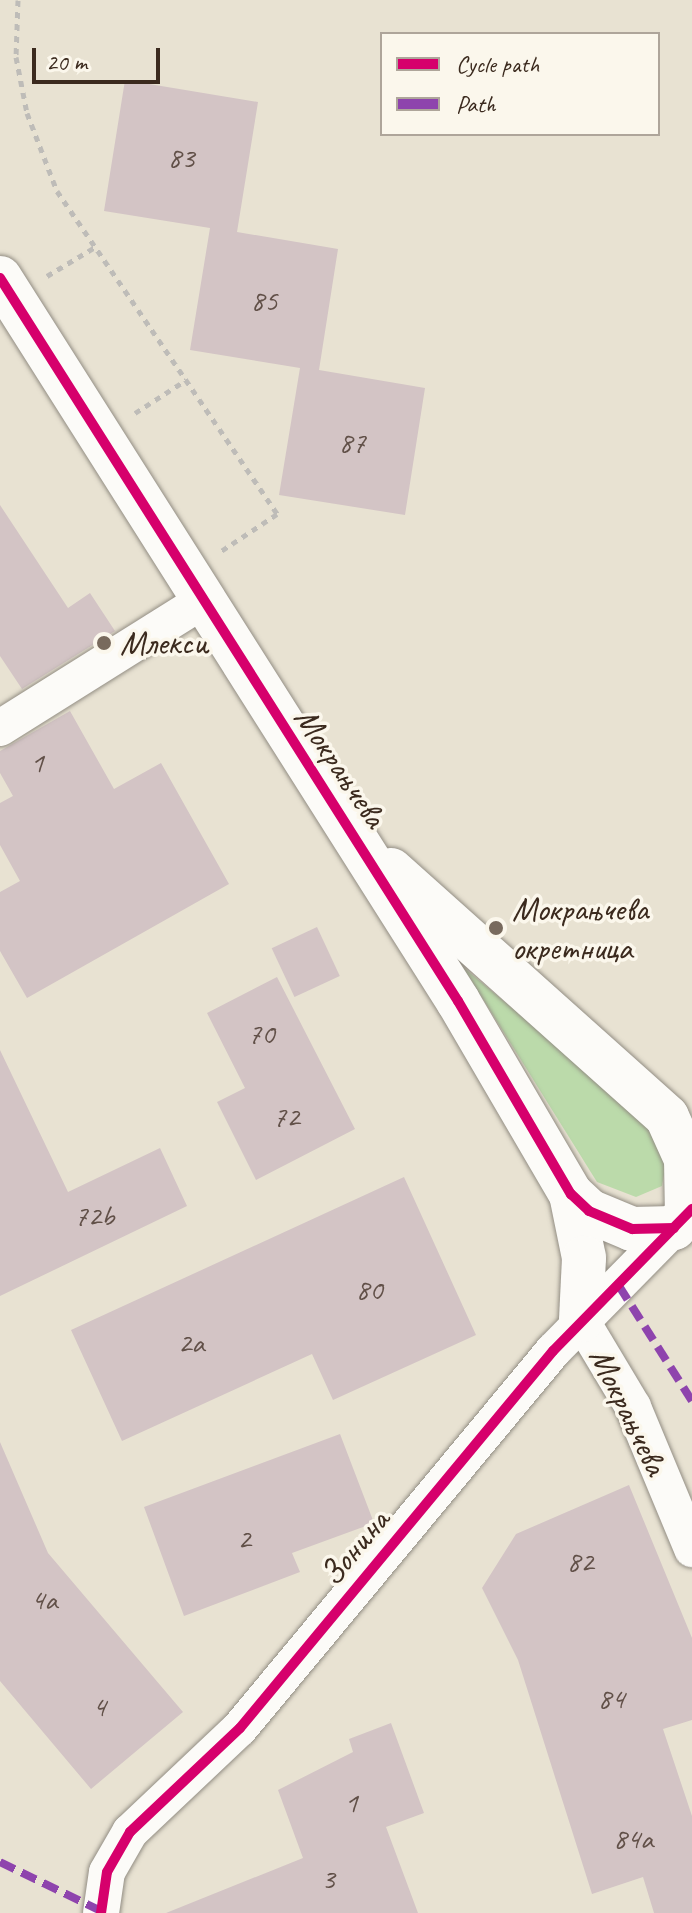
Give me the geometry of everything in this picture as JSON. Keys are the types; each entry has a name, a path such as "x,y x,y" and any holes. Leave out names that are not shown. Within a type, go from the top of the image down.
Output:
{"street":[{"name":"Мокрањчева","path":"6,287 357,839 571,1194 621,1226 685,1217 681,1138 635,1084 357,839"},
{"path":"0,728 195,586"},
{"path":"635,1084 692,1096"},
{"path":"571,1194 584,1258 581,1320"},
{"name":"Зонина","path":"101,1913 107,1872 130,1832 240,1728 581,1320 685,1217"},
{"name":"Мокрањчева","path":"581,1320 633,1407 692,1549"}],"path":[{"path":"18,0 16,57 27,113 57,191 277,514 195,586"},
{"path":"6,287 95,247"},
{"path":"100,435 186,380"}],"green space":[{"path":"463,967 652,1125 666,1163 662,1186 636,1197 597,1182"}],"building":[{"path":"125,80 258,102 237,232 338,249 319,370 425,388 405,515 279,495 300,368 190,350 210,228 104,211"},
{"path":"0,505 68,608 90,593 115,631 22,689 0,656"},
{"path":"70,711 114,789 161,763 229,884 27,998 0,951 0,892 20,881 0,845 0,803 13,796 0,773 0,751"},
{"path":"317,927 340,976 295,997 272,948"},
{"path":"277,977 355,1129 256,1180 217,1102 245,1088 207,1013"},
{"path":"0,1050 68,1192 160,1148 187,1206 0,1296"},
{"path":"404,1177 476,1335 333,1400 312,1354 122,1441 71,1330"},
{"path":"340,1434 374,1523 292,1553 300,1572 184,1616 144,1507"},
{"path":"0,1442 48,1553 183,1712 91,1789 0,1681"},
{"path":"629,1485 692,1638 692,1720 663,1729 692,1816 692,1913 654,1913 643,1877 592,1894 518,1660 482,1588 516,1534"},
{"path":"391,1723 424,1813 386,1827 418,1913 166,1913 303,1858 278,1790 353,1752 349,1739"}],"marked path":[{"path":"619,1286 692,1401"},
{"path":"0,1862 101,1911"}],"cycle path":[{"path":"0,278 458,1001 571,1194 589,1211 632,1229 674,1228"},
{"path":"101,1913 107,1872 130,1832 240,1728 553,1351 692,1209"}],"place":[{"name":"Млекси","path":"104,643"},
{"name":"Мокрањчева окретница","path":"496,928"}]}
